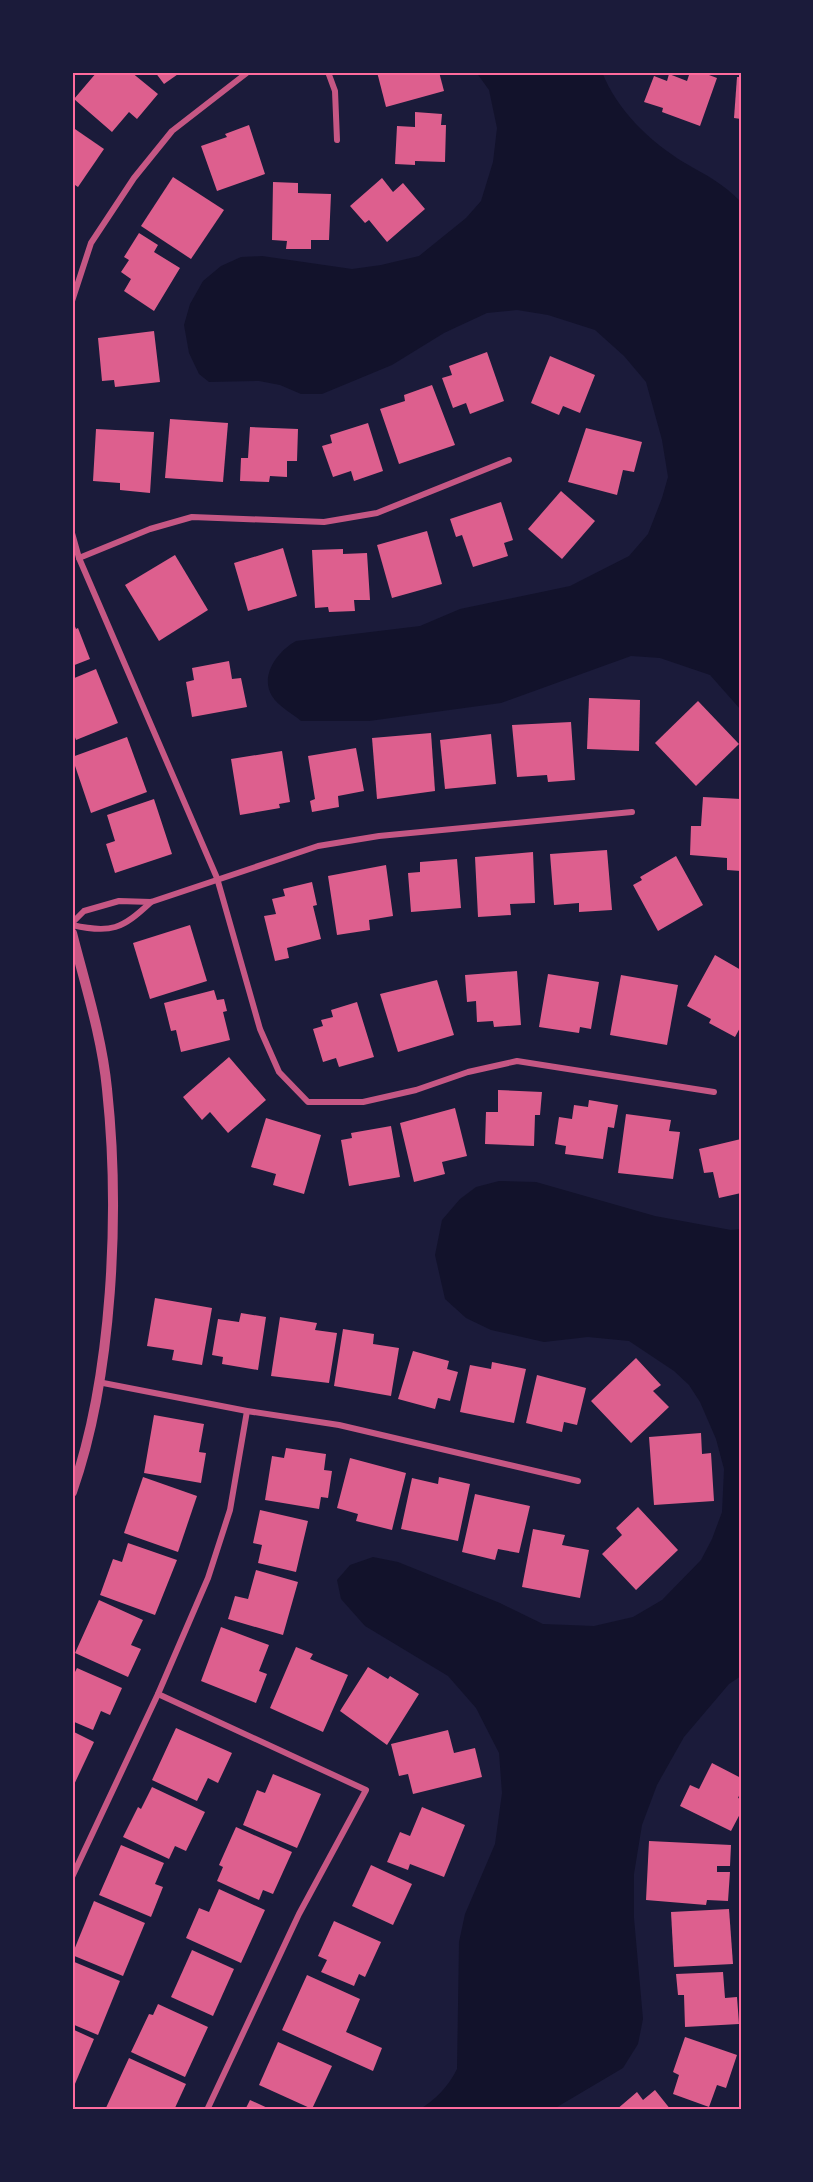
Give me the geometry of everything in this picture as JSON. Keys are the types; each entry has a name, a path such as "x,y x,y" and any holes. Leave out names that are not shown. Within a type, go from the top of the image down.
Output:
{"street":[{"path":"72,301 91,243 134,178 172,130 248,72"},
{"path":"328,72 335,91 337,140"},
{"path":"80,558 150,529 192,518 324,522 377,513 509,460"},
{"path":"72,533 80,558 217,878 260,1029 279,1071 308,1102 363,1102 416,1090 468,1072 517,1061 714,1092"},
{"path":"151,902 128,923 97,931 72,924 84,911 119,901 151,902 318,846 379,836 632,812"},
{"path":"72,933 107,1088 111,1184 110,1299 98,1382 72,1492"},
{"path":"98,1382 247,1411 339,1425 578,1481"},
{"path":"72,1877 158,1694 208,1578 230,1510 247,1411"},
{"path":"158,1694 366,1790 299,1914 207,2110"}],"shaded area":[{"path":"476,72 602,72 616,99 647,135 672,155 721,185 741,202 741,710 710,675 660,658 631,656 501,703 369,721 301,721 272,696 268,680 269,672 283,650 296,641 420,626 460,609 570,586 629,556 648,534 662,498 668,477 662,440 646,382 624,356 595,330 548,315 517,310 487,313 444,333 392,365 322,394 301,394 280,385 259,381 209,382 199,374 189,353 184,325 190,304 203,281 221,266 241,257 262,256 352,269 381,265 419,256 466,218 481,201 493,162 497,128 489,90"},
{"path":"499,1181 536,1182 655,1216 731,1230 741,1229 741,1676 729,1684 684,1737 657,1785 642,1825 634,1874 634,1918 643,2019 638,2044 623,2068 552,2110 419,2110 441,2092 457,2069 459,1942 465,1914 495,1844 502,1793 499,1753 476,1708 448,1676 365,1626 341,1599 337,1580 350,1565 373,1557 398,1562 500,1603 543,1624 594,1626 633,1617 662,1600 701,1560 722,1512 724,1469 716,1439 700,1402 689,1385 674,1371 629,1341 588,1337 544,1342 491,1330 466,1318 445,1299 435,1255 442,1220 460,1199 476,1187"}],"building":[{"path":"97,72 131,72 158,94 137,119 129,112 112,132 74,99"},
{"path":"155,72 181,72 164,84"},
{"path":"377,72 439,72 444,91 386,107"},
{"path":"690,72 701,72 717,78 700,126 662,112 663,108 644,102 654,76 667,81 669,74 687,81"},
{"path":"737,77 741,77 741,119 734,118"},
{"path":"415,112 442,114 441,125 446,125 445,162 415,161 415,165 395,164 397,126 415,127"},
{"path":"249,125 265,174 217,191 201,146 227,137 225,134"},
{"path":"72,127 104,149 78,187 72,183"},
{"path":"173,177 224,210 191,259 141,226"},
{"path":"382,178 393,192 403,183 425,209 387,242 369,220 365,223 350,206"},
{"path":"273,182 298,183 298,193 331,194 329,240 311,240 311,249 286,249 287,241 272,240"},
{"path":"139,233 158,245 154,252 180,268 154,311 124,291 131,279 121,272 129,260 124,257"},
{"path":"154,331 160,382 115,387 114,380 102,381 98,338"},
{"path":"487,352 504,401 470,414 466,403 453,408 442,378 452,375 449,366"},
{"path":"550,356 595,375 580,413 563,406 559,415 531,403"},
{"path":"432,385 455,445 399,464 380,409 405,401 404,395"},
{"path":"170,419 228,423 223,482 165,478"},
{"path":"368,423 383,471 354,481 351,471 333,477 322,446 332,443 330,435"},
{"path":"250,427 298,429 297,461 287,461 287,477 270,476 269,482 240,481 241,458 248,458"},
{"path":"586,428 642,442 634,472 623,470 617,495 568,482"},
{"path":"96,429 154,432 150,493 120,490 120,483 93,481"},
{"path":"561,491 595,521 562,559 528,529"},
{"path":"501,502 513,540 504,543 508,556 473,567 462,535 456,537 450,519"},
{"path":"427,531 442,584 392,598 377,545"},
{"path":"283,548 297,596 248,611 234,563"},
{"path":"343,549 343,554 367,553 370,600 354,600 355,611 329,612 328,607 315,608 312,550"},
{"path":"175,555 208,610 159,641 125,585"},
{"path":"72,619 90,659 72,666"},
{"path":"229,661 232,679 241,678 247,707 192,717 186,682 194,680 192,668"},
{"path":"96,669 118,723 76,740 72,729 72,679"},
{"path":"589,698 640,700 639,751 587,749"},
{"path":"698,701 739,744 696,786 655,743"},
{"path":"571,722 575,780 548,782 547,775 517,777 512,725"},
{"path":"431,733 435,791 377,799 372,738"},
{"path":"491,734 496,784 445,789 440,740"},
{"path":"127,737 147,792 91,813 72,757"},
{"path":"356,748 364,791 338,796 339,807 312,812 310,801 315,799 308,756"},
{"path":"282,751 290,802 279,804 280,808 240,815 231,759"},
{"path":"703,797 741,799 741,871 727,870 727,858 690,855 691,826 701,826"},
{"path":"154,799 172,854 115,873 106,844 115,841 107,815"},
{"path":"607,850 612,910 579,912 579,903 554,905 550,854"},
{"path":"533,852 535,903 510,904 511,915 478,917 475,857"},
{"path":"676,856 703,905 658,931 633,885 642,880 640,877"},
{"path":"457,859 461,908 411,912 408,873 420,872 420,862"},
{"path":"386,865 393,916 369,920 370,930 337,935 328,876"},
{"path":"312,882 317,905 313,906 321,939 287,948 289,958 275,961 264,916 276,914 272,899 285,896 283,889"},
{"path":"190,925 207,981 150,999 133,943"},
{"path":"715,955 741,970 741,1026 735,1037 709,1023 711,1019 687,1006"},
{"path":"517,971 521,1025 494,1027 493,1021 477,1022 476,1001 467,1002 465,975"},
{"path":"548,974 599,982 591,1029 580,1027 579,1033 539,1027"},
{"path":"621,975 678,985 667,1045 610,1035"},
{"path":"437,980 454,1035 398,1052 380,994"},
{"path":"214,990 217,1000 224,999 227,1011 223,1012 230,1040 181,1052 176,1030 171,1031 164,1003"},
{"path":"357,1002 374,1057 339,1067 336,1058 323,1062 313,1029 323,1026 321,1020 333,1017 331,1010"},
{"path":"229,1057 266,1100 228,1133 210,1112 202,1120 183,1097"},
{"path":"498,1090 542,1092 540,1115 535,1115 534,1146 485,1144 486,1112 498,1112"},
{"path":"589,1100 618,1105 614,1128 608,1127 603,1159 565,1154 566,1146 555,1144 559,1117 572,1119 574,1105 588,1107"},
{"path":"455,1108 467,1156 442,1162 445,1174 414,1182 400,1123"},
{"path":"626,1114 671,1120 669,1131 680,1132 673,1179 618,1173"},
{"path":"266,1118 321,1135 304,1194 273,1185 276,1174 251,1167"},
{"path":"391,1126 400,1177 349,1186 341,1140 352,1138 351,1133"},
{"path":"741,1139 741,1193 719,1198 713,1172 704,1173 699,1149"},
{"path":"155,1298 212,1308 202,1365 172,1360 174,1350 147,1346"},
{"path":"241,1313 266,1317 258,1370 222,1364 223,1357 212,1355 218,1319 239,1322"},
{"path":"280,1317 317,1323 315,1330 337,1333 329,1383 271,1376"},
{"path":"343,1329 374,1334 373,1344 399,1348 391,1396 334,1386"},
{"path":"413,1351 449,1361 447,1369 458,1372 450,1401 438,1398 435,1409 398,1399"},
{"path":"636,1358 661,1385 653,1391 669,1407 631,1443 591,1401"},
{"path":"492,1362 526,1369 514,1423 460,1412 470,1365 491,1369"},
{"path":"537,1375 586,1388 577,1425 564,1422 562,1432 526,1423"},
{"path":"154,1415 204,1424 199,1452 206,1453 201,1483 144,1473"},
{"path":"701,1433 702,1454 711,1453 714,1501 654,1505 649,1437"},
{"path":"286,1448 326,1454 324,1470 332,1471 328,1498 321,1497 319,1509 265,1500 272,1456 284,1458"},
{"path":"350,1458 406,1473 392,1530 356,1521 358,1514 337,1508"},
{"path":"143,1477 197,1496 178,1552 124,1533"},
{"path":"439,1477 470,1484 458,1541 401,1529 412,1478 438,1484"},
{"path":"475,1494 530,1506 519,1553 498,1549 495,1560 462,1552"},
{"path":"638,1507 678,1550 636,1590 602,1554 622,1535 616,1528"},
{"path":"260,1510 308,1521 296,1572 258,1563 262,1545 253,1543"},
{"path":"533,1529 565,1535 562,1545 589,1550 580,1598 522,1587"},
{"path":"128,1543 177,1560 155,1615 100,1595 113,1559 122,1562"},
{"path":"256,1570 298,1582 283,1635 228,1619 235,1596 248,1599"},
{"path":"99,1600 143,1620 131,1645 141,1649 128,1677 75,1653"},
{"path":"221,1627 269,1645 259,1671 267,1674 256,1703 201,1681"},
{"path":"296,1647 313,1654 310,1659 348,1675 323,1732 270,1708"},
{"path":"368,1667 388,1679 390,1676 419,1694 387,1745 340,1711"},
{"path":"77,1668 122,1688 110,1715 101,1711 93,1730 72,1721 72,1678"},
{"path":"176,1728 232,1753 218,1783 208,1778 197,1801 152,1780"},
{"path":"448,1730 454,1753 475,1748 482,1777 413,1794 408,1774 399,1776 391,1744"},
{"path":"72,1731 94,1742 72,1789"},
{"path":"712,1763 741,1778 741,1791 738,1798 741,1799 741,1812 731,1831 680,1806 690,1785 699,1789"},
{"path":"273,1774 321,1794 297,1848 243,1825 257,1790 265,1793"},
{"path":"152,1787 205,1812 186,1851 175,1846 169,1859 123,1837 138,1807 141,1809"},
{"path":"422,1807 465,1825 444,1877 410,1864 408,1870 387,1862 400,1832 410,1836"},
{"path":"236,1827 292,1852 273,1894 263,1890 259,1900 217,1881 223,1867 219,1865"},
{"path":"649,1841 731,1845 730,1866 717,1866 717,1872 730,1872 728,1901 707,1900 706,1905 646,1900"},
{"path":"121,1845 164,1863 155,1884 163,1887 151,1917 99,1895"},
{"path":"371,1865 412,1884 393,1925 352,1906"},
{"path":"219,1889 265,1910 241,1963 186,1938 199,1908 209,1912"},
{"path":"94,1901 145,1923 123,1976 72,1955"},
{"path":"729,1909 733,1964 674,1967 671,1912"},
{"path":"334,1921 381,1942 365,1977 359,1974 354,1986 321,1972 327,1960 318,1956"},
{"path":"192,1950 234,1969 213,2016 171,1997"},
{"path":"72,1961 120,1981 98,2035 72,2024"},
{"path":"723,1972 725,1998 737,1997 739,2024 685,2027 684,1995 678,1995 676,1974"},
{"path":"307,1975 360,1999 346,2032 382,2048 373,2071 282,2030"},
{"path":"158,2004 208,2027 185,2077 131,2052 149,2014 153,2015"},
{"path":"72,2029 94,2039 72,2091"},
{"path":"685,2037 737,2055 726,2088 717,2085 709,2107 673,2094 679,2075 673,2072"},
{"path":"278,2042 332,2066 312,2109 259,2085"},
{"path":"129,2058 186,2084 174,2110 105,2110"},
{"path":"655,2090 671,2110 616,2110 637,2092 643,2100"},
{"path":"250,2100 272,2110 245,2110"}]}
